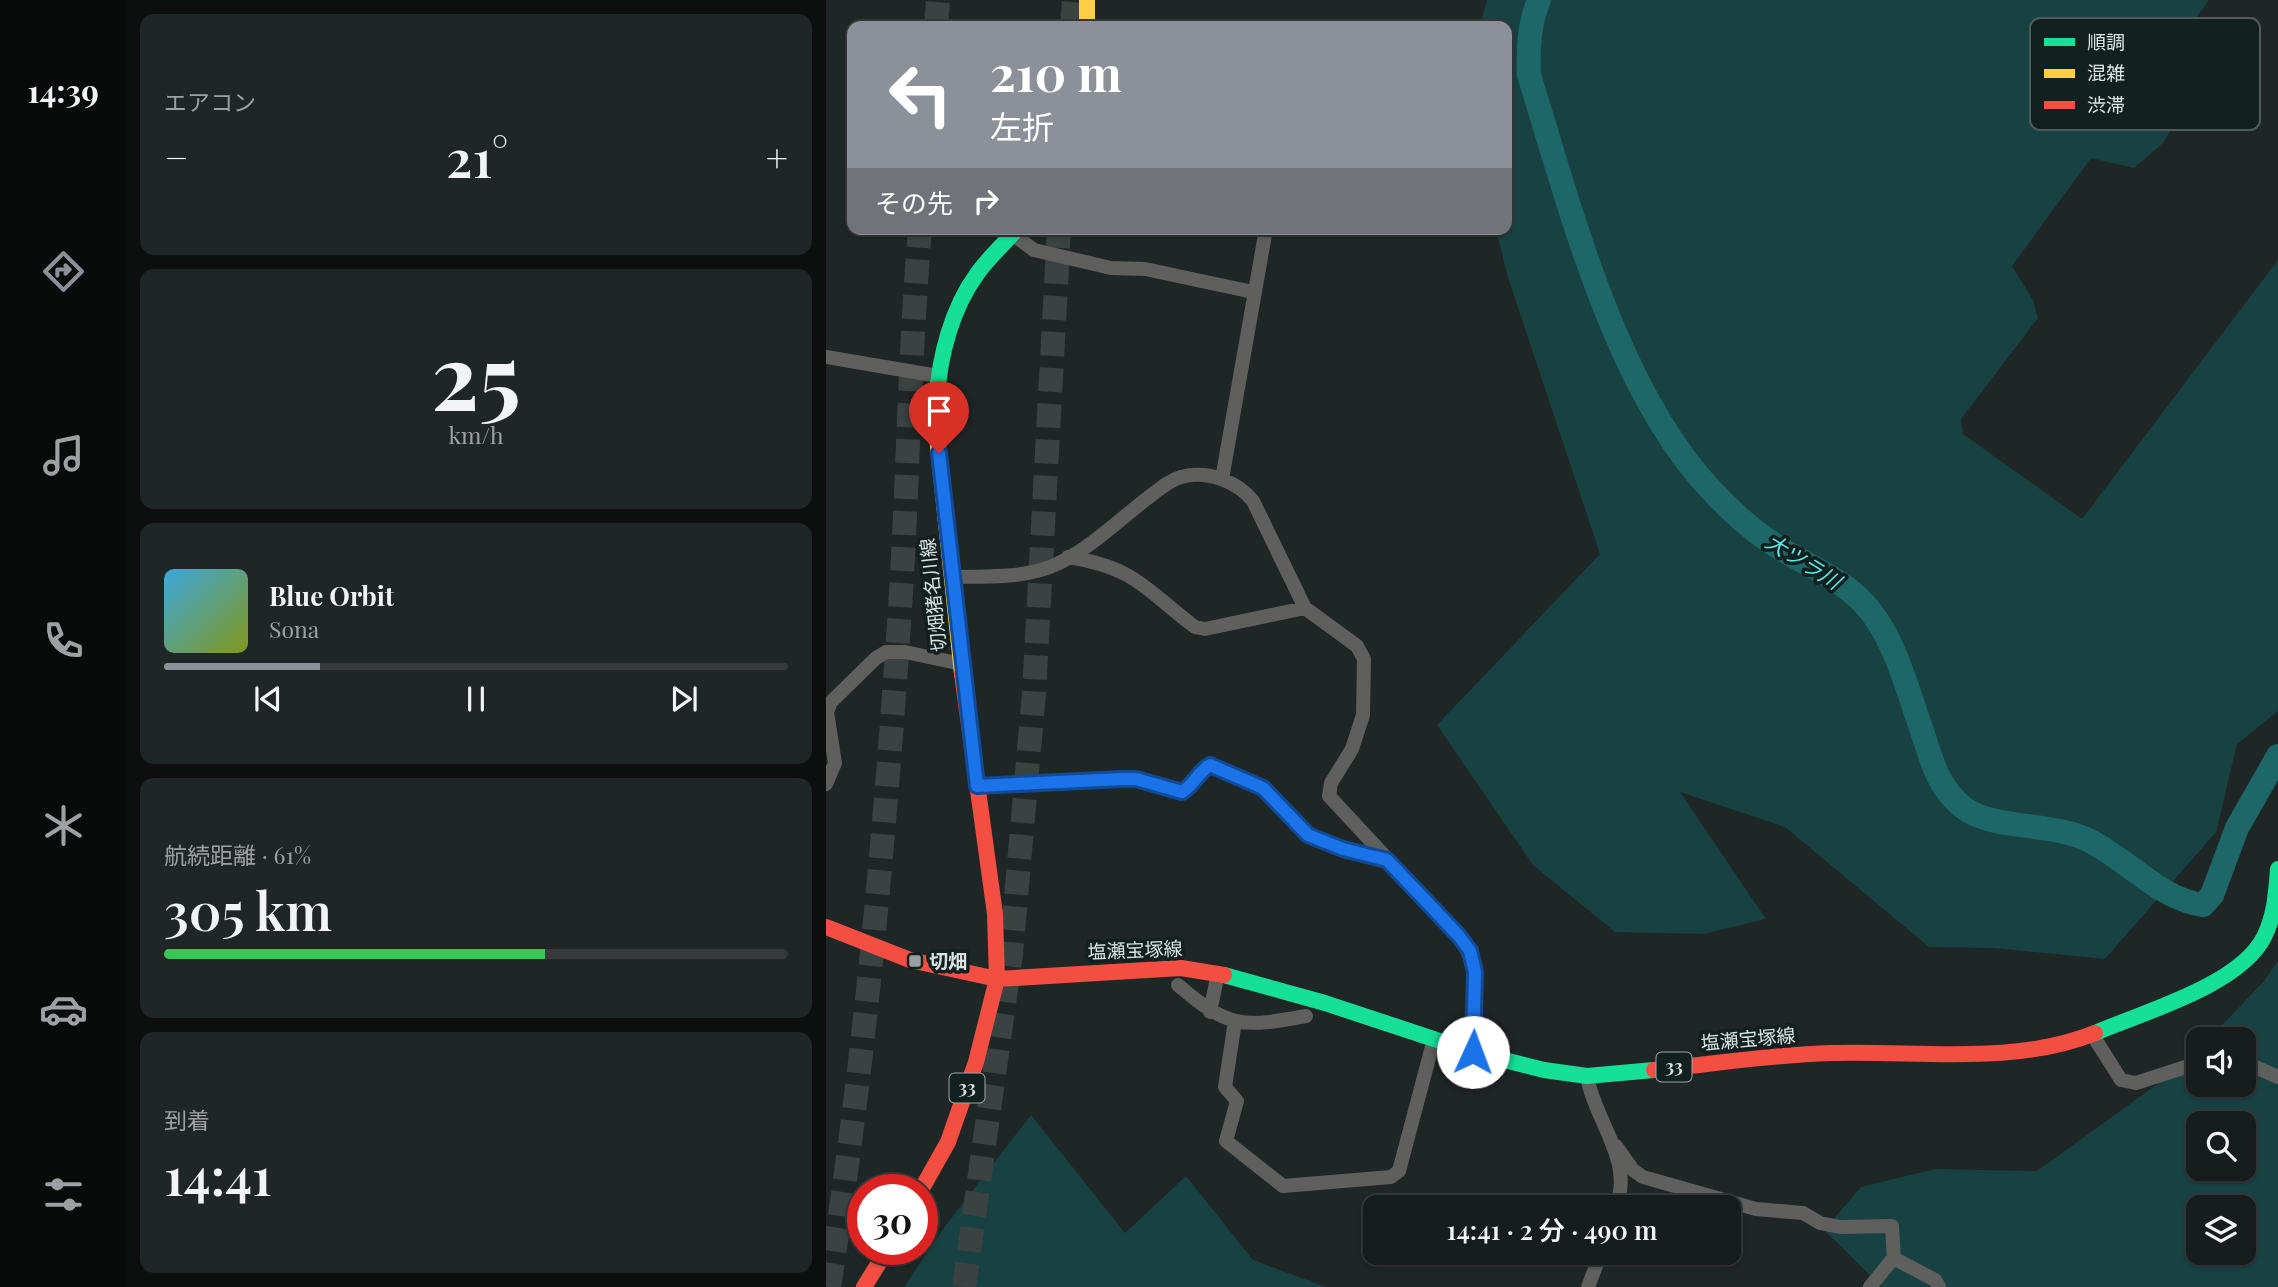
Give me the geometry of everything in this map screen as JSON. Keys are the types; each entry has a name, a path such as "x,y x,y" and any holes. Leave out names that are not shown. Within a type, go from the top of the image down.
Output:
{"main road":[{"path":"1087,0 1087,21"},
{"name":"切畑猪名川線","path":"997,979 995,914 962,664 936,428 938,376 951,324 976,275 1012,235"},
{"name":"塩瀬宝塚線","path":"826,927 854,941 956,975 997,979 1181,968 1218,973 1325,1003 1473,1052 1544,1070 1587,1076 1819,1054 2022,1051 2060,1046 2221,980 2247,962 2264,938 2274,912 2278,869"},
{"name":"33","path":"930,1174 948,1142 976,1062 997,979"},
{"path":"864,1287 878,1265"}],"street":[{"path":"1018,235 1034,250 1111,268 1145,269 1253,292"},
{"path":"1222,479 1265,235"},
{"path":"826,357 938,376"},
{"path":"953,577 1020,575 1057,564 1164,486 1181,477 1222,479 1244,490 1253,501 1305,608 1357,646 1364,659 1363,715 1352,749 1331,783 1329,796 1470,951 1475,972 1473,1052"},
{"path":"1068,557 1093,561 1138,579 1195,627 1205,629 1305,608"},
{"path":"826,784 835,763 827,712 831,702 876,658 886,652 905,652 962,664"},
{"path":"977,786 1136,779 1182,792 1210,765 1263,788 1308,835 1343,849 1387,860"},
{"path":"1210,1012 1218,973"},
{"path":"1178,985 1210,1012 1234,1021 1263,1024 1306,1016"},
{"path":"1234,1021 1225,1087 1237,1101 1226,1141 1283,1186 1391,1177 1399,1171 1434,1039"},
{"path":"2092,1034 2120,1080 2136,1083 2186,1067"},
{"path":"2256,1067 2278,1077"},
{"path":"1587,1076 1590,1094 1616,1146 1633,1170 1643,1177 1756,1209 1803,1213 1820,1223 1840,1227 1892,1226 1894,1260 1870,1287"},
{"path":"1616,1146 1622,1195"},
{"path":"1894,1260 1935,1280 1939,1287"},
{"path":"1588,1287 1596,1265"}],"shaded area":[{"path":"1487,0 2209,0 2196,18 2030,18 2030,130 2171,130 2163,143 2134,168 2091,158 2012,266 2033,300 2038,318 1961,419 1963,434 2082,519 2278,260 2278,711 2237,744 2216,832 2105,959 1994,948 1929,947 1785,827 1680,792 1766,919 1703,934 1615,932 1533,865 1437,725 1600,554 1507,274 1497,235 1512,235 1512,21 1481,21"},
{"path":"2278,961 2278,1287 1882,1287 1824,1230 1861,1187 1935,1169 2037,1171 2186,1063 2186,1097 2256,1097 2256,1027 2220,1027 2264,981"},
{"path":"1031,1115 1125,1233 1186,1176 1253,1260 1326,1287 904,1287 919,1265 938,1265 938,1236"}],"waterway":[{"name":"大ツラ川","path":"1539,0 1530,37 1529,75 1561,182 1600,295 1649,403 1679,450 1733,512 1782,550 1837,581 1872,613 1889,640 1942,784 1955,801 1976,815 1991,820 2059,831 2090,841 2173,895 2203,905 2212,895 2237,828 2278,756"}],"tunnel":[{"path":"936,21 938,0"},
{"path":"1072,21 1074,0"},
{"path":"829,1287 863,1039 887,790 902,575 920,235"},
{"path":"964,1287 1011,954 1034,693 1059,235"}],"traffic: fast":[{"path":"937,399 944,350 960,302 981,268 1011,235"},
{"path":"2095,1033 2213,983 2252,954 2264,937 2271,920 2278,869"},
{"path":"1224,975 1325,1003 1473,1052 1544,1070 1587,1076 1654,1070"}],"traffic: slow":[{"path":"1087,0 1087,21"},
{"path":"937,399 936,428 962,674"}],"traffic: jam":[{"path":"826,927 910,960 997,979 995,914 962,674"},
{"path":"930,1174 948,1142 976,1062 997,979 1181,968 1224,975"},
{"path":"1654,1070 1808,1054 1998,1053 2031,1050 2095,1033"},
{"path":"864,1287 878,1265"}],"place":[{"name":"切畑","path":"915,961"}],"route":[{"path":"939,453 966,712 977,786 1136,779 1172,792 1182,792 1210,765 1263,788 1292,822 1308,835 1343,849 1387,860 1459,936 1470,951 1475,972 1473,1052"}]}
